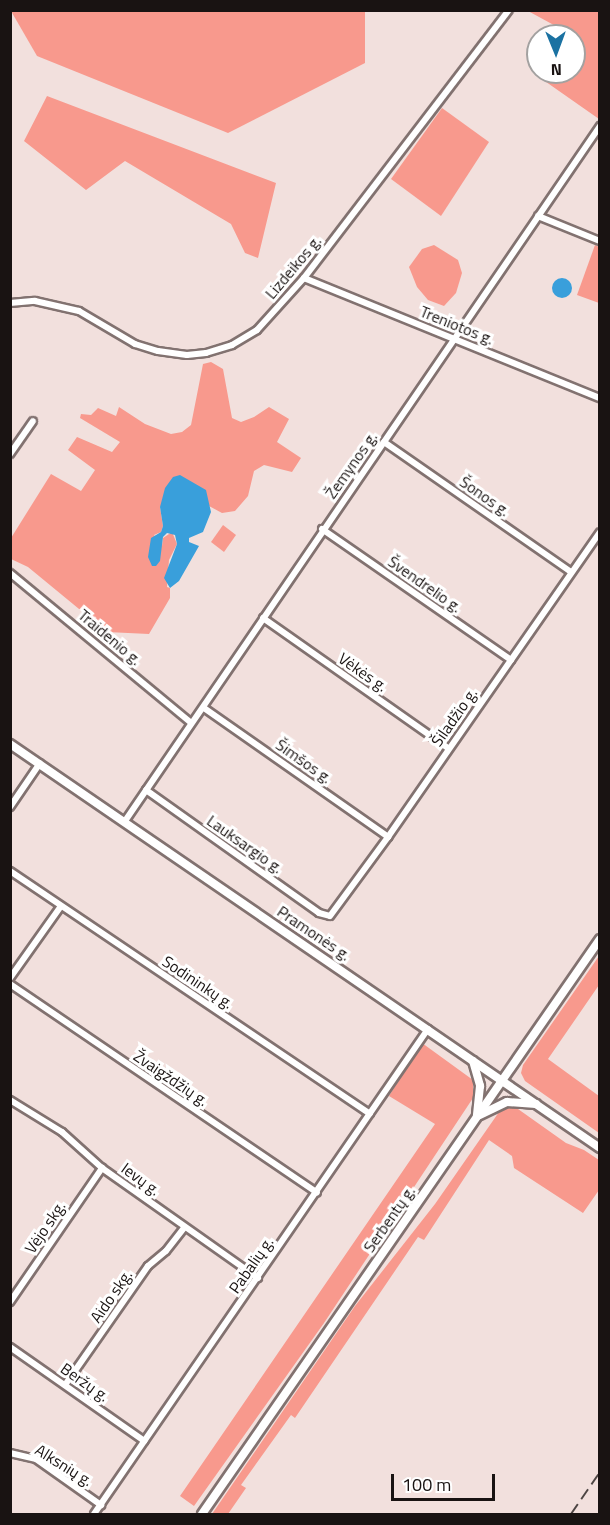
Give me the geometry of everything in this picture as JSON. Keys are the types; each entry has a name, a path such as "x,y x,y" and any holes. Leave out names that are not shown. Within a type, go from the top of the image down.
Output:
{"main road":[{"name":"Pramonės g.","path":"10,744 600,1148"},
{"name":"Serbentų g.","path":"202,1515 600,939"},
{"path":"473,1060 480,1086 477,1117"},
{"path":"477,1117 507,1102 537,1104"}],"street":[{"name":"Lizdeikos g.","path":"10,303 35,301 80,311 135,344 158,351 187,355 206,353 232,345 257,330 304,278 509,10"},
{"name":"Žemynos g.","path":"125,821 190,723 204,708 322,529 600,126"},
{"path":"538,216 600,241"},
{"name":"Treniotos g.","path":"304,278 600,398"},
{"path":"10,454 33,421"},
{"name":"Šonos g.","path":"384,442 571,572"},
{"name":"Švendrelio g.","path":"322,529 511,660"},
{"name":"Šiladžio g.","path":"330,916 388,837 600,532"},
{"name":"Traidenio g.","path":"10,573 190,723"},
{"name":"Vėkės g.","path":"263,618 448,748"},
{"name":"Šimšos g.","path":"204,708 388,837"},
{"path":"10,807 40,763"},
{"name":"Lauksargio g.","path":"146,790 319,913 330,916"},
{"name":"Sodininkų g.","path":"10,871 370,1114"},
{"path":"10,978 61,906"},
{"name":"Žvaigždžių g.","path":"10,984 317,1193"},
{"name":"Pabalių g.","path":"94,1515 428,1029"},
{"name":"Ievų g.","path":"10,1100 62,1132 102,1168 258,1278"},
{"name":"Vėjo skg.","path":"10,1302 102,1168"},
{"name":"Aido skg.","path":"65,1385 148,1266 166,1251 184,1228"},
{"name":"Beržų g.","path":"10,1347 144,1441"},
{"name":"Alksnių g.","path":"10,1453 36,1459 101,1505"}],"shaded area":[{"path":"11,11 365,11 365,63 228,133 37,56"},
{"path":"528,11 599,11 599,119 549,84 586,84 586,24 552,24"},
{"path":"47,96 276,183 258,258 245,253 231,224 125,161 86,190 24,141"},
{"path":"442,108 489,142 441,216 391,179"},
{"path":"434,245 458,260 462,273 456,293 444,306 428,300 417,287 409,267 422,249"},
{"path":"595,245 599,247 599,303 577,295"},
{"path":"211,362 223,369 232,418 241,422 269,407 289,419 277,442 301,458 292,472 264,465 254,471 248,496 235,511 222,513 209,506 205,490 160,507 163,526 161,532 154,535 162,546 163,538 172,532 177,544 169,560 167,587 170,588 170,598 149,634 107,632 28,567 11,559 11,538 51,474 81,491 95,470 68,450 77,437 112,452 120,442 80,418 81,414 91,415 98,408 116,416 119,407 145,424 171,434 182,432 191,425 203,364"},
{"path":"223,525 236,535 224,552 211,542"},
{"path":"599,956 599,985 548,1059 599,1096 599,1133 525,1081 521,1073 523,1065"},
{"path":"422,1043 473,1080 473,1098 324,1323 194,1506 180,1496 435,1124 389,1096"},
{"path":"511,1107 518,1109 566,1143 584,1150 599,1160 599,1190 583,1213 514,1168 512,1156 489,1140 424,1240 418,1237 295,1418 291,1415 241,1485 246,1488 228,1514 212,1514 355,1306 435,1204 499,1112"}],"water":[{"path":"562,278 569,281 572,288 569,295 562,298 555,295 552,288 555,281"},
{"path":"180,475 206,490 211,512 203,532 189,538 189,542 199,546 179,581 170,588 164,578 177,544 175,535 167,533 163,537 160,561 156,566 152,566 148,557 151,538 161,532 163,526 160,507 165,488 173,477"}],"railway":[{"path":"571,1514 600,1472"}]}
